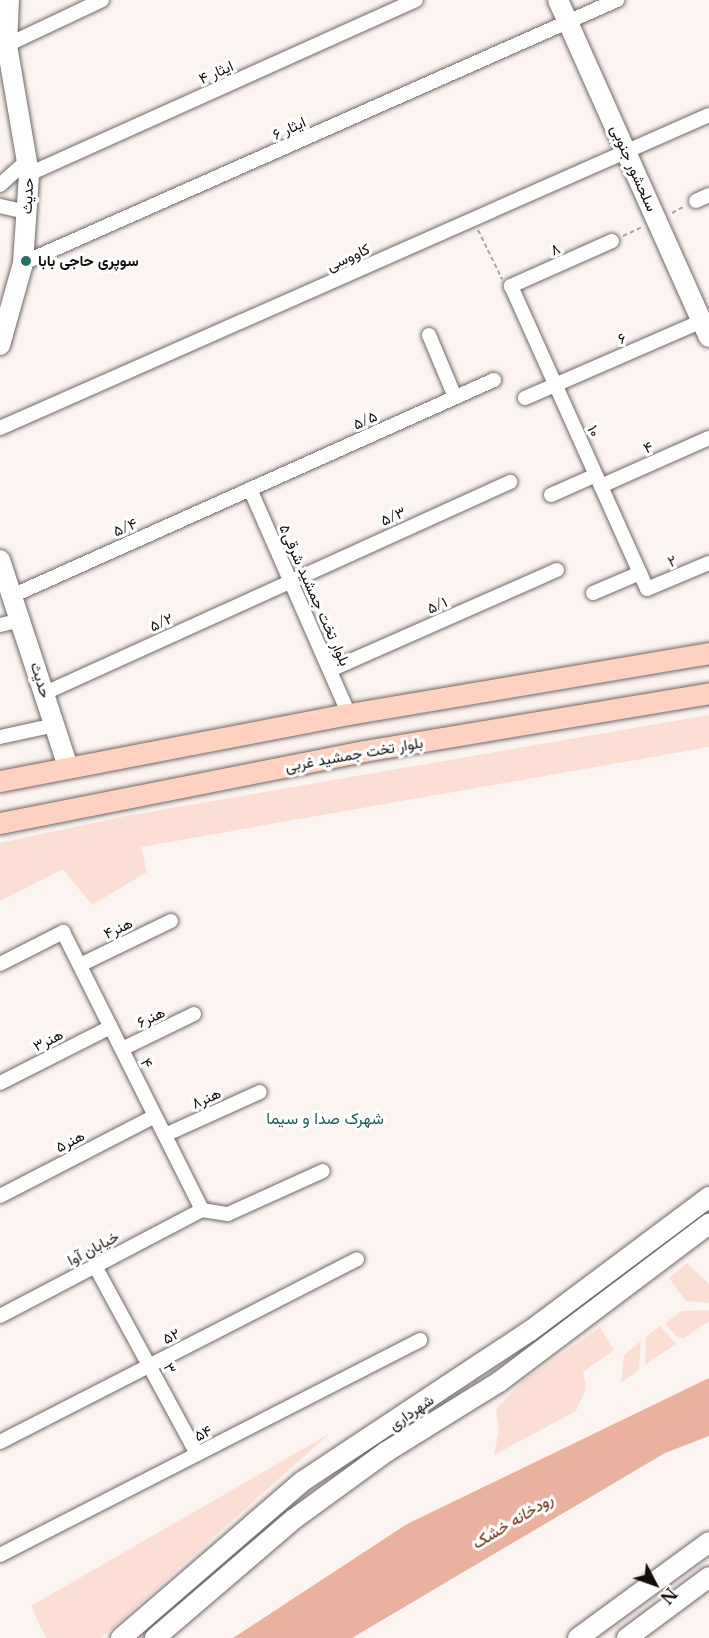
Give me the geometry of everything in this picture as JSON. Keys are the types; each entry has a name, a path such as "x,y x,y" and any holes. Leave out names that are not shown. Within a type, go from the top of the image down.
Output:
{"main road":[{"path":"0,781 349,714 709,652"},
{"name":"بلوار تخت جمشید غربی","path":"0,823 364,751 709,693"}],"street":[{"name":"حدیث","path":"0,345 23,263 27,212 28,168 7,45 9,0"},
{"path":"7,45 102,0"},
{"name":"ایثار ۴","path":"0,185 28,168 416,0"},
{"name":"سلحشور جنوبی","path":"558,0 706,329"},
{"name":"ایثار ۶","path":"23,263 617,0"},
{"name":"کاووسی","path":"0,428 709,115"},
{"path":"0,206 27,212"},
{"name":"۸","path":"511,286 612,241"},
{"name":"۱۰","path":"511,286 647,589"},
{"name":"۶","path":"525,398 706,329"},
{"path":"429,335 455,397"},
{"name":"۵/۵","path":"250,489 494,380"},
{"name":"۴","path":"551,495 599,481 709,438"},
{"name":"۵/۳","path":"290,581 510,482"},
{"name":"بلوار تخت جمشید شرقی۵","path":"250,489 349,714"},
{"name":"۵/۴","path":"14,595 250,489"},
{"name":"حدیث","path":"0,560 14,595 68,767"},
{"name":"۲","path":"647,589 709,563"},
{"name":"۵/۱","path":"330,670 557,570"},
{"path":"593,593 640,573"},
{"name":"۵/۲","path":"45,693 290,581"},
{"path":"0,625 22,620"},
{"path":"0,737 55,725"},
{"name":"هنر۴","path":"80,965 171,921"},
{"name":"۴","path":"0,964 63,932 202,1210"},
{"name":"هنر۶","path":"122,1049 194,1014"},
{"name":"هنر۳","path":"0,1083 111,1027"},
{"name":"هنر۸","path":"165,1135 260,1092"},
{"name":"هنر۵","path":"0,1196 155,1116"},
{"path":"202,1210 228,1214 322,1171"},
{"name":"شهرداری","path":"121,1638 303,1481 530,1331 709,1197"},
{"name":"خیابان آوا","path":"0,1316 202,1210"},
{"name":"شهرداری","path":"155,1638 303,1513 386,1452 499,1382 709,1224"},
{"name":"۵۲","path":"0,1442 357,1259"},
{"name":"۳","path":"95,1266 197,1454"},
{"name":"۵۴","path":"0,1555 420,1340"},
{"path":"578,1638 709,1542"},
{"path":"627,1638 709,1577"}],"path":[{"path":"473,219 499,277 511,286"}],"shaded area":[{"path":"709,715 709,747 141,847 147,872 92,905 63,869 0,901 0,843 126,816"},
{"path":"687,1263 709,1284 709,1303 686,1301 669,1278"},
{"path":"709,1310 709,1321 684,1338 677,1337 665,1323 682,1311"},
{"path":"660,1326 676,1344 645,1365 646,1337"},
{"path":"600,1327 614,1350 583,1372 586,1388 576,1411 494,1455 499,1430 496,1409 523,1381"},
{"path":"641,1341 639,1370 621,1383 624,1355"},
{"path":"329,1434 101,1638 46,1638 31,1606"}],"water":[{"name":"رودخانه خشک","path":"709,1378 709,1436 665,1453 352,1638 233,1638 407,1524"}],"place":[{"name":"سوپری حاجی بابا","path":"26,261"}],"district":[{"name":"شهرک صدا و سیما","path":"325,1118"}]}
